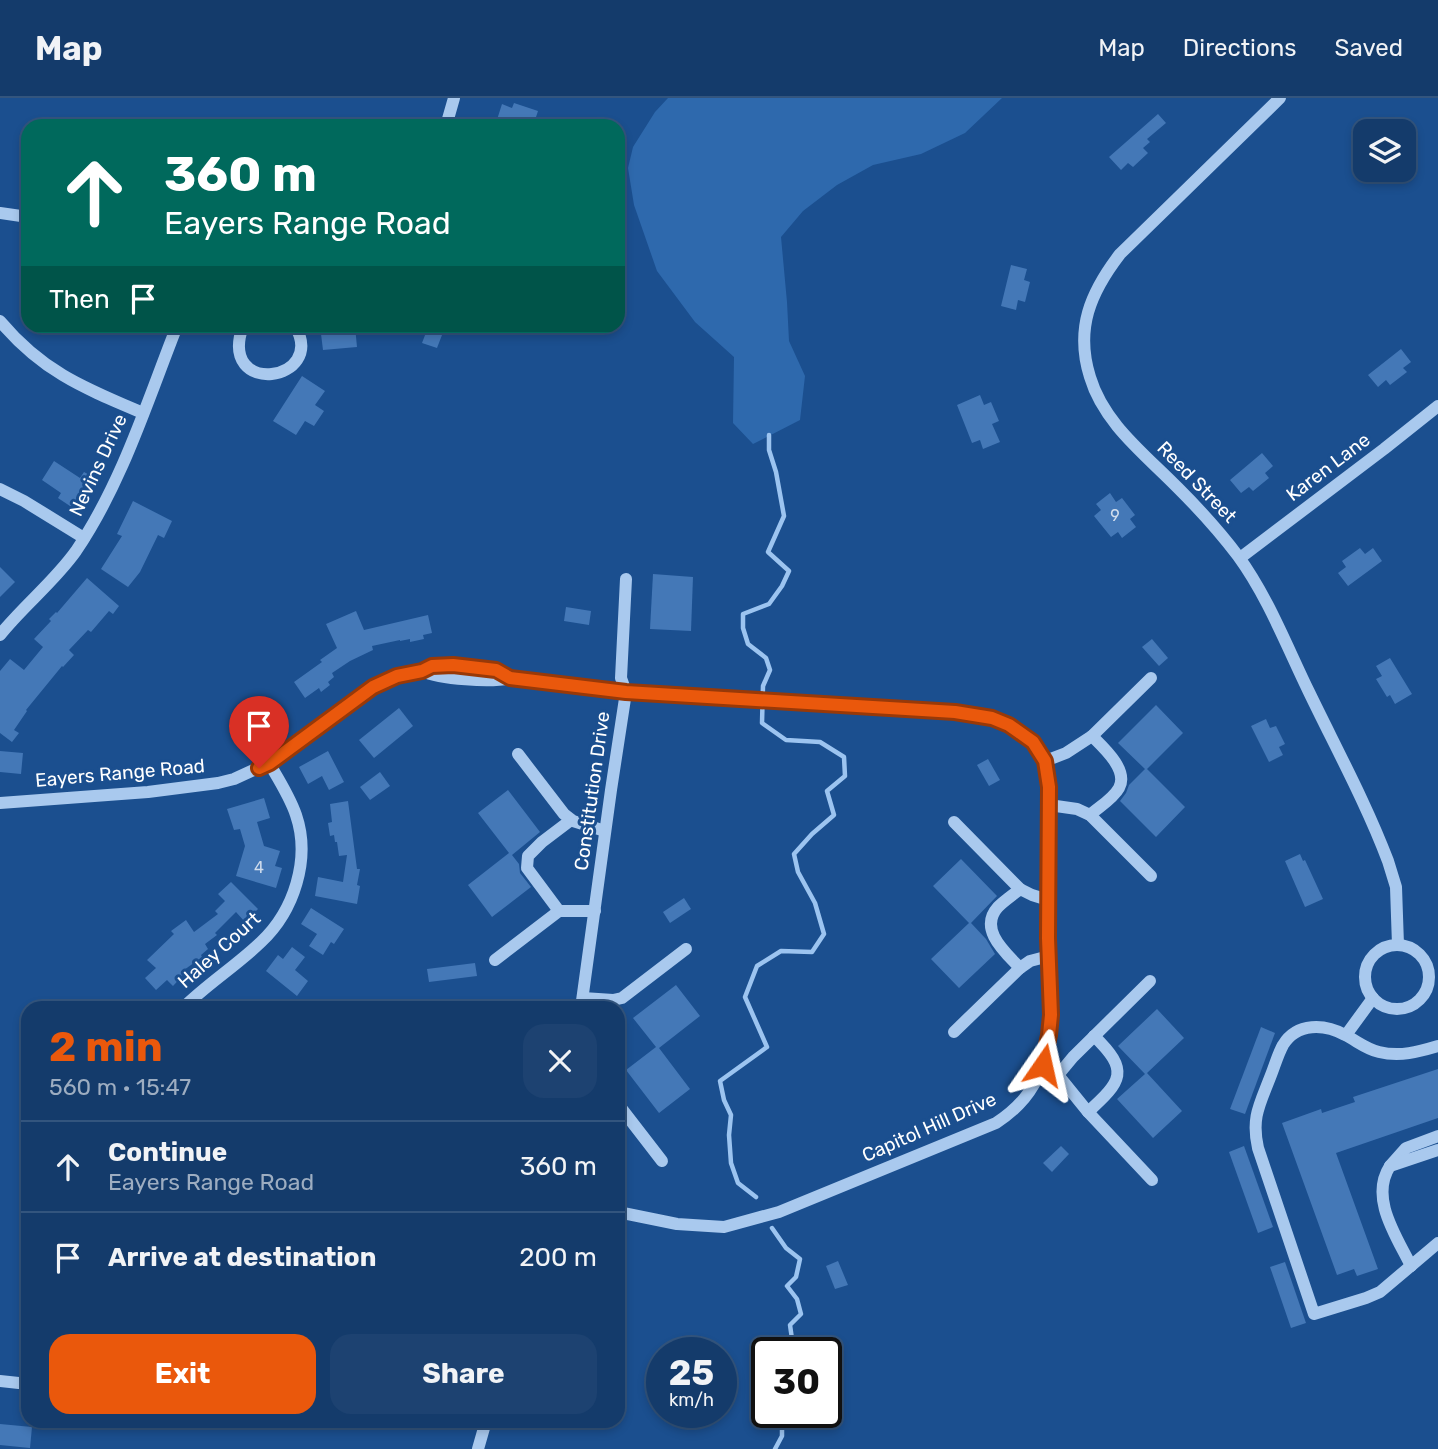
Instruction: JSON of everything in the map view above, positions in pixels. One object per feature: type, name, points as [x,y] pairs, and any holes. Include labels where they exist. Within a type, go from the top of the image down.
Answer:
[{"type":"street","points":[[448,119],[454,98]]},
{"type":"street","name":"Reed Street","points":[[1280,98],[1119,254],[1098,284],[1092,298],[1084,346],[1095,392],[1103,406],[1122,432],[1201,511],[1240,558],[1255,581],[1386,854],[1396,887],[1398,945]]},
{"type":"street","points":[[0,213],[21,215]]},
{"type":"street","points":[[0,321],[35,357],[56,372],[92,392],[143,413]]},
{"type":"street","name":"Nevins Drive","points":[[0,635],[59,572],[106,501],[174,333]]},
{"type":"street","points":[[241,333],[238,342],[240,355],[248,366],[266,375],[280,373],[296,361],[301,341],[298,333]]},
{"type":"street","name":"Karen Lane","points":[[1240,558],[1438,406]]},
{"type":"street","points":[[0,489],[84,538]]},
{"type":"street","name":"Constitution Drive","points":[[582,1001],[626,692],[621,678],[626,579]]},
{"type":"street","name":"Eayers Range Road","points":[[0,803],[148,792],[205,786],[233,779],[270,763],[373,687],[397,676],[432,666],[496,670],[510,678],[626,692]]},
{"type":"street","points":[[626,692],[955,712],[992,718],[1009,725],[1033,742],[1045,761],[1066,753],[1093,736],[1152,678]]},
{"type":"street","points":[[1090,815],[1121,786],[1121,776],[1116,763],[1093,736]]},
{"type":"street","points":[[518,754],[564,814],[571,820],[605,831]]},
{"type":"street","name":"Capitol Hill Drive","points":[[625,1213],[677,1224],[724,1227],[779,1212],[996,1123],[1023,1103],[1043,1065],[1051,1015],[1049,787],[1045,761]]},
{"type":"street","name":"Haley Court","points":[[190,1001],[272,931],[289,905],[295,890],[302,853],[301,835],[287,793],[270,763]]},
{"type":"street","points":[[1049,805],[1077,809],[1090,815],[1151,876]]},
{"type":"street","points":[[559,911],[527,868],[528,856],[571,820]]},
{"type":"street","points":[[954,822],[1020,889],[1048,900]]},
{"type":"street","points":[[1020,889],[998,907],[991,918],[994,938],[1020,968]]},
{"type":"street","points":[[495,960],[559,911],[594,911]]},
{"type":"street","points":[[1398,945],[1411,949],[1422,958],[1428,971],[1428,984],[1417,1002],[1397,1009],[1384,1006],[1373,998],[1365,978],[1368,963],[1377,952],[1398,945]]},
{"type":"street","points":[[618,1001],[686,949]]},
{"type":"street","points":[[954,1032],[1020,968],[1030,961],[1049,956]]},
{"type":"street","points":[[1058,1075],[1150,981]]},
{"type":"street","points":[[1346,1035],[1373,998]]},
{"type":"street","points":[[1438,1046],[1414,1053],[1389,1054],[1377,1052],[1327,1027],[1304,1028],[1285,1042],[1255,1124],[1258,1149],[1314,1314],[1374,1295],[1438,1243]]},
{"type":"street","points":[[1088,1112],[1104,1097],[1118,1075],[1114,1058],[1094,1036]]},
{"type":"street","points":[[1043,1065],[1058,1075],[1088,1112],[1152,1180]]},
{"type":"street","points":[[625,1113],[662,1161]]},
{"type":"street","points":[[1411,1266],[1386,1213],[1383,1180],[1406,1147],[1438,1136]]},
{"type":"street","points":[[1390,1167],[1438,1150]]},
{"type":"street","points":[[0,1381],[21,1383]]},
{"type":"street","points":[[478,1449],[484,1428]]},
{"type":"shaded area","points":[[668,98],[1002,98],[965,133],[921,154],[873,165],[837,185],[803,211],[781,237],[789,341],[805,376],[800,420],[753,444],[733,423],[734,357],[695,322],[657,271],[634,205],[628,168],[633,147],[655,112]]},
{"type":"building","points":[[514,103],[538,111],[535,119],[497,119],[502,104],[512,108]]},
{"type":"building","points":[[1158,114],[1166,123],[1147,139],[1150,142],[1143,148],[1148,153],[1133,167],[1128,163],[1121,170],[1109,157]]},
{"type":"building","points":[[1011,265],[1027,269],[1024,280],[1030,282],[1025,302],[1018,300],[1016,310],[1001,306]]},
{"type":"building","points":[[321,333],[356,333],[357,347],[323,350]]},
{"type":"building","points":[[426,333],[442,335],[437,348],[422,343]]},
{"type":"building","points":[[1401,349],[1411,362],[1403,368],[1407,372],[1390,385],[1386,380],[1378,387],[1368,375]]},
{"type":"building","points":[[302,376],[325,391],[315,405],[324,411],[314,426],[305,421],[296,435],[273,421]]},
{"type":"building","points":[[980,395],[984,405],[991,402],[999,421],[992,424],[1000,442],[983,449],[980,440],[972,443],[957,405]]},
{"type":"building","points":[[1262,453],[1273,466],[1265,473],[1269,478],[1253,491],[1249,487],[1241,493],[1230,480]]},
{"type":"building","points":[[54,461],[80,478],[84,472],[93,477],[73,508],[58,498],[61,493],[42,480]]},
{"type":"building","points":[[1110,493],[1116,502],[1122,498],[1135,515],[1130,519],[1136,527],[1122,538],[1118,532],[1111,537],[1094,516],[1101,510],[1096,504]]},
{"type":"building","points":[[133,501],[172,521],[164,538],[158,535],[140,572],[128,587],[101,569],[122,536],[117,534]]},
{"type":"building","points":[[1360,548],[1365,554],[1373,548],[1382,561],[1348,586],[1338,573],[1346,567],[1342,561]]},
{"type":"building","points":[[0,567],[15,582],[0,597]]},
{"type":"building","points":[[653,574],[693,577],[691,631],[650,629]]},
{"type":"building","points":[[87,578],[119,606],[113,614],[109,611],[91,632],[88,630],[69,650],[74,655],[26,710],[14,730],[19,733],[12,742],[0,733],[0,671],[10,659],[24,670],[43,647],[34,639]]},
{"type":"building","points":[[566,607],[591,611],[589,625],[564,621]]},
{"type":"building","points":[[356,611],[364,630],[428,615],[432,633],[423,635],[424,639],[410,642],[410,639],[400,640],[372,646],[373,650],[332,673],[334,677],[328,682],[330,685],[321,692],[319,688],[305,698],[294,682],[337,648],[326,624]]},
{"type":"building","points":[[1152,639],[1168,658],[1159,666],[1142,647]]},
{"type":"building","points":[[1390,658],[1412,694],[1395,704],[1390,695],[1387,697],[1376,679],[1382,676],[1376,666]]},
{"type":"building","points":[[1156,705],[1183,733],[1147,769],[1185,807],[1156,837],[1120,801],[1129,785],[1145,769],[1118,743]]},
{"type":"building","points":[[399,708],[413,726],[374,758],[359,740]]},
{"type":"building","points":[[1266,719],[1270,728],[1276,726],[1285,744],[1279,747],[1283,755],[1269,762],[1251,726]]},
{"type":"building","points":[[0,751],[23,753],[21,774],[0,772]]},
{"type":"building","points":[[328,751],[344,782],[329,790],[322,776],[308,784],[299,767]]},
{"type":"building","points":[[988,759],[1000,780],[989,786],[977,765]]},
{"type":"building","points":[[380,772],[390,786],[370,800],[360,787]]},
{"type":"building","points":[[508,790],[540,832],[512,855],[519,864],[520,873],[531,887],[492,917],[468,885],[509,853],[478,813]]},
{"type":"building","points":[[264,798],[270,818],[257,822],[264,846],[280,851],[275,866],[282,868],[276,888],[236,876],[245,846],[240,829],[234,830],[227,809]]},
{"type":"building","points":[[348,801],[357,869],[360,869],[357,904],[315,896],[318,877],[343,882],[347,855],[339,856],[337,842],[334,835],[330,836],[328,823],[332,822],[330,804]]},
{"type":"building","points":[[1300,854],[1323,899],[1305,907],[1285,861]]},
{"type":"building","points":[[961,859],[997,896],[971,923],[995,954],[959,988],[931,959],[969,923],[933,886]]},
{"type":"building","points":[[231,882],[258,909],[245,922],[236,912],[215,933],[217,935],[205,944],[208,949],[202,957],[184,970],[186,972],[173,986],[167,980],[156,990],[145,978],[156,968],[147,960],[174,934],[171,931],[186,920],[194,932],[218,914],[215,911],[225,901],[218,894]]},
{"type":"building","points":[[684,898],[691,909],[670,923],[663,912]]},
{"type":"building","points":[[311,908],[344,929],[323,955],[309,946],[317,934],[301,924]]},
{"type":"building","points":[[292,947],[305,957],[295,970],[308,981],[297,996],[266,971],[278,955],[283,959]]},
{"type":"building","points":[[475,963],[477,976],[429,982],[427,969]]},
{"type":"building","points":[[676,985],[700,1016],[659,1048],[690,1089],[659,1113],[626,1070],[656,1047],[633,1018]]},
{"type":"building","points":[[1157,1009],[1184,1038],[1147,1073],[1182,1111],[1153,1138],[1117,1099],[1145,1074],[1118,1046]]},
{"type":"building","points":[[1261,1027],[1275,1033],[1245,1114],[1230,1109]]},
{"type":"building","points":[[1438,1069],[1438,1118],[1336,1153],[1378,1269],[1357,1276],[1354,1269],[1337,1275],[1282,1123],[1321,1109],[1322,1113],[1355,1102],[1353,1097]]},
{"type":"building","points":[[1061,1146],[1069,1154],[1052,1172],[1043,1163]]},
{"type":"building","points":[[1244,1146],[1273,1227],[1258,1233],[1229,1152]]},
{"type":"building","points":[[838,1261],[848,1285],[835,1289],[826,1266]]},
{"type":"building","points":[[1285,1262],[1306,1323],[1291,1328],[1270,1267]]},
{"type":"building","points":[[0,1424],[32,1428],[30,1448],[0,1445]]},
{"type":"waterway","points":[[756,1197],[738,1183],[731,1163],[731,1115],[720,1081],[767,1047],[745,997],[757,966],[781,951],[812,952],[824,934],[815,903],[798,872],[794,854],[834,815],[827,791],[845,776],[844,757],[820,742],[786,740],[762,723],[763,686],[770,670],[766,658],[748,644],[743,628],[743,614],[769,604],[789,571],[768,552],[784,516],[769,450],[769,435]]},
{"type":"waterway","points":[[772,1228],[786,1248],[800,1259],[796,1277],[787,1286],[797,1299],[801,1314],[790,1325],[792,1337]]},
{"type":"waterway","points":[[775,1449],[782,1436],[782,1428]]},
{"type":"route","points":[[259,768],[270,763],[373,687],[408,672],[422,671],[432,666],[453,665],[496,670],[510,678],[626,692],[955,712],[992,718],[1022,733],[1040,750],[1045,761],[1049,787],[1048,938],[1051,1015],[1043,1065]]}]
